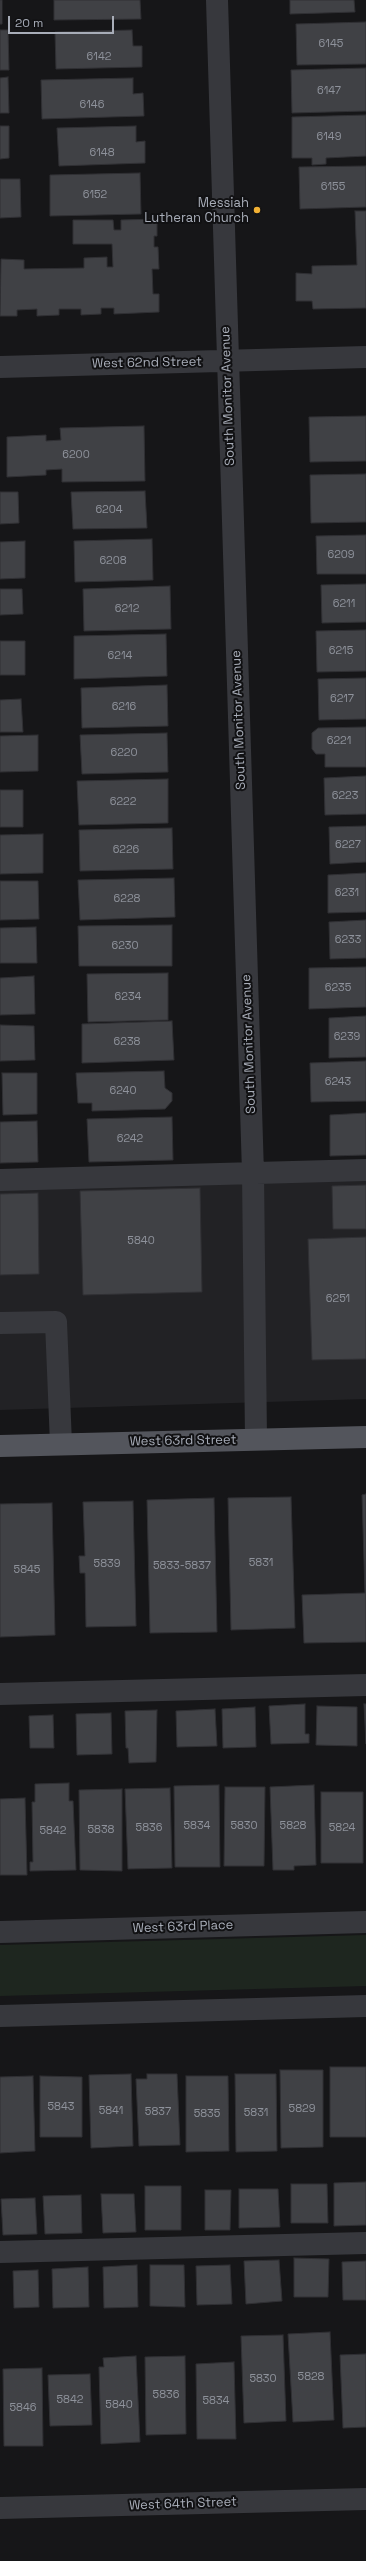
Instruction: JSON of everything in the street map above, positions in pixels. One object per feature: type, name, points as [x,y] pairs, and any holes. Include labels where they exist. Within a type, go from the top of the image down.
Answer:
[{"type":"main road","name":"West 63rd Street","points":[[0,1446],[366,1437]]},
{"type":"street","name":"South Monitor Avenue","points":[[217,0],[253,1173],[256,1439]]},
{"type":"street","name":"West 62nd Street","points":[[0,367],[366,357]]},
{"type":"street","points":[[0,1180],[366,1170]]},
{"type":"street","points":[[0,1323],[56,1322],[61,1444]]},
{"type":"street","points":[[0,1694],[366,1685]]},
{"type":"street","name":"West 63rd Place","points":[[0,1932],[366,1922]]},
{"type":"street","points":[[0,2016],[366,2006]]},
{"type":"street","points":[[0,2252],[366,2243]]},
{"type":"street","name":"West 64th Street","points":[[0,2508],[366,2499]]},
{"type":"shaded area","points":[[366,1176],[366,1399],[0,1410],[0,1187]]},
{"type":"shaded area","points":[[366,1935],[366,1986],[0,1996],[0,1945]]},
{"type":"building","points":[[0,0],[2,0],[2,24],[0,24]]},
{"type":"building","points":[[54,0],[140,0],[141,19],[54,20]]},
{"type":"building","points":[[290,0],[354,0],[355,12],[290,14]]},
{"type":"building","points":[[366,22],[366,64],[297,65],[296,24]]},
{"type":"building","points":[[0,30],[8,30],[9,70],[0,70]]},
{"type":"building","points":[[132,30],[133,46],[142,46],[142,67],[56,69],[55,32]]},
{"type":"building","points":[[366,68],[366,111],[292,113],[291,70]]},
{"type":"building","points":[[8,77],[9,113],[0,113],[0,78]]},
{"type":"building","points":[[133,78],[133,94],[143,93],[144,116],[42,119],[41,80]]},
{"type":"building","points":[[366,115],[366,156],[326,158],[326,164],[312,165],[312,158],[292,158],[292,117]]},
{"type":"building","points":[[0,126],[9,126],[9,158],[0,159]]},
{"type":"building","points":[[136,126],[136,142],[145,141],[145,163],[59,166],[57,128]]},
{"type":"building","points":[[366,166],[366,207],[300,209],[299,167]]},
{"type":"building","points":[[140,173],[141,214],[50,216],[50,175]]},
{"type":"building","points":[[0,179],[20,179],[21,217],[0,218]]},
{"type":"building","points":[[355,211],[366,211],[366,308],[313,309],[312,301],[296,301],[296,273],[312,274],[312,266],[357,265]]},
{"type":"building","points":[[157,219],[157,236],[154,236],[154,247],[158,247],[159,269],[152,269],[153,294],[159,294],[159,312],[114,314],[114,308],[101,308],[101,314],[81,315],[81,309],[59,309],[59,315],[37,316],[37,309],[17,310],[17,316],[0,316],[1,259],[24,260],[24,269],[84,268],[84,258],[107,257],[107,267],[113,267],[112,244],[73,244],[73,220],[113,220],[114,230],[121,230],[121,220]]},
{"type":"building","points":[[366,416],[366,461],[310,462],[309,417]]},
{"type":"building","points":[[144,426],[145,481],[62,482],[62,469],[46,470],[46,475],[7,477],[7,437],[46,435],[46,441],[61,440],[60,428]]},
{"type":"building","points":[[366,474],[366,522],[311,523],[310,475]]},
{"type":"building","points":[[145,491],[147,528],[73,529],[71,492]]},
{"type":"building","points":[[0,492],[18,492],[19,523],[0,524]]},
{"type":"building","points":[[366,535],[366,574],[317,574],[316,536]]},
{"type":"building","points":[[152,539],[153,580],[75,582],[74,541]]},
{"type":"building","points":[[25,541],[25,578],[0,579],[0,542]]},
{"type":"building","points":[[366,584],[366,622],[322,623],[321,585]]},
{"type":"building","points":[[170,586],[171,629],[84,631],[83,589]]},
{"type":"building","points":[[0,589],[22,589],[23,614],[0,615]]},
{"type":"building","points":[[366,630],[366,671],[317,672],[316,631]]},
{"type":"building","points":[[166,634],[167,676],[74,679],[74,636]]},
{"type":"building","points":[[0,641],[25,641],[25,675],[0,675]]},
{"type":"building","points":[[366,678],[366,719],[319,720],[318,679]]},
{"type":"building","points":[[167,685],[168,726],[82,728],[81,688]]},
{"type":"building","points":[[21,699],[23,732],[0,732],[0,700]]},
{"type":"building","points":[[366,727],[366,767],[325,767],[325,754],[316,754],[312,749],[312,733],[318,728]]},
{"type":"building","points":[[167,733],[168,772],[82,774],[80,735]]},
{"type":"building","points":[[38,735],[38,771],[0,772],[0,736]]},
{"type":"building","points":[[366,776],[366,814],[325,815],[324,778]]},
{"type":"building","points":[[168,779],[168,823],[79,825],[77,781]]},
{"type":"building","points":[[0,790],[23,790],[23,827],[0,827]]},
{"type":"building","points":[[366,826],[366,862],[330,864],[329,827]]},
{"type":"building","points":[[172,828],[173,869],[80,871],[79,830]]},
{"type":"building","points":[[43,834],[43,873],[0,874],[0,835]]},
{"type":"building","points":[[366,873],[366,912],[328,913],[328,875]]},
{"type":"building","points":[[174,878],[175,917],[80,920],[78,880]]},
{"type":"building","points":[[0,881],[38,881],[39,919],[0,920]]},
{"type":"building","points":[[366,920],[366,958],[330,959],[329,922]]},
{"type":"building","points":[[172,925],[172,966],[79,966],[78,926]]},
{"type":"building","points":[[36,927],[37,963],[0,963],[0,928]]},
{"type":"building","points":[[366,967],[366,1007],[309,1009],[309,968]]},
{"type":"building","points":[[168,973],[168,1020],[88,1022],[87,974]]},
{"type":"building","points":[[34,976],[35,1014],[0,1015],[0,978]]},
{"type":"building","points":[[366,1016],[366,1057],[329,1058],[329,1018]]},
{"type":"building","points":[[172,1021],[174,1060],[82,1063],[82,1024]]},
{"type":"building","points":[[0,1025],[34,1026],[35,1060],[0,1061]]},
{"type":"building","points":[[366,1061],[366,1101],[311,1102],[310,1063]]},
{"type":"building","points":[[164,1071],[165,1088],[172,1093],[172,1101],[165,1109],[92,1111],[92,1103],[78,1103],[76,1073]]},
{"type":"building","points":[[2,1073],[37,1073],[37,1114],[3,1115]]},
{"type":"building","points":[[366,1113],[366,1155],[330,1156],[330,1115]]},
{"type":"building","points":[[172,1117],[173,1160],[89,1162],[87,1119]]},
{"type":"building","points":[[37,1121],[38,1162],[0,1163],[0,1122]]},
{"type":"building","points":[[366,1185],[366,1229],[333,1229],[332,1186]]},
{"type":"building","points":[[200,1188],[202,1292],[83,1295],[80,1191]]},
{"type":"building","points":[[38,1193],[39,1274],[0,1275],[0,1194]]},
{"type":"building","points":[[366,1237],[366,1359],[312,1360],[308,1239]]},
{"type":"building","points":[[366,1494],[366,1642],[304,1643],[302,1595],[365,1593],[362,1495]]},
{"type":"building","points":[[291,1497],[295,1628],[231,1630],[228,1498]]},
{"type":"building","points":[[214,1498],[217,1632],[150,1633],[147,1500]]},
{"type":"building","points":[[133,1501],[136,1626],[86,1627],[85,1573],[80,1573],[79,1556],[85,1556],[83,1502]]},
{"type":"building","points":[[52,1503],[55,1635],[0,1637],[0,1504]]},
{"type":"building","points":[[305,1704],[305,1734],[309,1734],[309,1743],[271,1744],[269,1706]]},
{"type":"building","points":[[364,1704],[366,1704],[366,1744]]},
{"type":"building","points":[[317,1706],[357,1707],[357,1746],[316,1745]]},
{"type":"building","points":[[255,1707],[256,1747],[223,1748],[222,1709]]},
{"type":"building","points":[[215,1709],[217,1746],[177,1747],[176,1711]]},
{"type":"building","points":[[157,1710],[156,1762],[129,1763],[128,1748],[126,1748],[125,1711]]},
{"type":"building","points":[[111,1713],[112,1754],[77,1755],[76,1714]]},
{"type":"building","points":[[53,1715],[54,1748],[30,1748],[29,1716]]},
{"type":"building","points":[[69,1783],[69,1801],[73,1801],[76,1870],[30,1871],[30,1862],[33,1862],[32,1802],[35,1802],[35,1784]]},
{"type":"building","points":[[219,1785],[220,1867],[175,1867],[174,1786]]},
{"type":"building","points":[[314,1785],[316,1865],[294,1866],[294,1870],[273,1870],[270,1787]]},
{"type":"building","points":[[225,1787],[265,1787],[264,1866],[224,1866]]},
{"type":"building","points":[[170,1788],[172,1868],[128,1869],[125,1789]]},
{"type":"building","points":[[122,1789],[122,1871],[80,1870],[79,1790]]},
{"type":"building","points":[[321,1792],[363,1792],[363,1863],[321,1863]]},
{"type":"building","points":[[25,1798],[27,1875],[0,1875],[0,1799]]},
{"type":"building","points":[[330,2067],[366,2067],[366,2137],[330,2137]]},
{"type":"building","points":[[280,2070],[323,2070],[323,2147],[281,2148]]},
{"type":"building","points":[[131,2074],[133,2146],[91,2148],[89,2075]]},
{"type":"building","points":[[147,2074],[177,2074],[180,2145],[139,2146],[136,2079],[147,2079]]},
{"type":"building","points":[[235,2074],[276,2074],[277,2151],[236,2152]]},
{"type":"building","points":[[33,2076],[35,2151],[0,2153],[0,2077]]},
{"type":"building","points":[[40,2076],[82,2077],[82,2137],[40,2137]]},
{"type":"building","points":[[186,2076],[228,2076],[229,2151],[186,2152]]},
{"type":"building","points":[[366,2182],[366,2225],[334,2226],[334,2183]]},
{"type":"building","points":[[291,2184],[327,2184],[328,2223],[291,2223]]},
{"type":"building","points":[[145,2186],[181,2186],[181,2230],[145,2230]]},
{"type":"building","points":[[239,2189],[278,2189],[280,2227],[239,2228]]},
{"type":"building","points":[[205,2190],[231,2190],[230,2230],[205,2230]]},
{"type":"building","points":[[101,2194],[134,2194],[136,2232],[103,2233]]},
{"type":"building","points":[[81,2195],[82,2233],[45,2234],[43,2196]]},
{"type":"building","points":[[35,2198],[37,2234],[3,2235],[1,2199]]},
{"type":"building","points":[[294,2258],[329,2259],[328,2297],[294,2297]]},
{"type":"building","points":[[279,2260],[282,2301],[246,2304],[244,2261]]},
{"type":"building","points":[[366,2261],[366,2300],[343,2300],[342,2262]]},
{"type":"building","points":[[137,2265],[138,2307],[104,2308],[103,2267]]},
{"type":"building","points":[[150,2265],[184,2265],[185,2307],[150,2306]]},
{"type":"building","points":[[230,2265],[232,2304],[197,2305],[196,2266]]},
{"type":"building","points":[[88,2267],[89,2307],[53,2308],[52,2269]]},
{"type":"building","points":[[38,2270],[39,2307],[14,2308],[13,2271]]},
{"type":"building","points":[[330,2332],[334,2420],[293,2422],[288,2334]]},
{"type":"building","points":[[283,2335],[286,2421],[244,2423],[241,2336]]},
{"type":"building","points":[[366,2354],[366,2427],[343,2428],[340,2355]]},
{"type":"building","points":[[136,2356],[140,2442],[101,2444],[99,2367],[104,2367],[103,2358]]},
{"type":"building","points":[[185,2356],[186,2434],[146,2435],[145,2357]]},
{"type":"building","points":[[234,2362],[236,2439],[197,2439],[196,2364]]},
{"type":"building","points":[[42,2368],[43,2446],[4,2446],[3,2369]]},
{"type":"building","points":[[90,2374],[92,2425],[50,2426],[48,2375]]},
{"type":"place","name":"Messiah Lutheran Church","points":[[257,210]]}]
